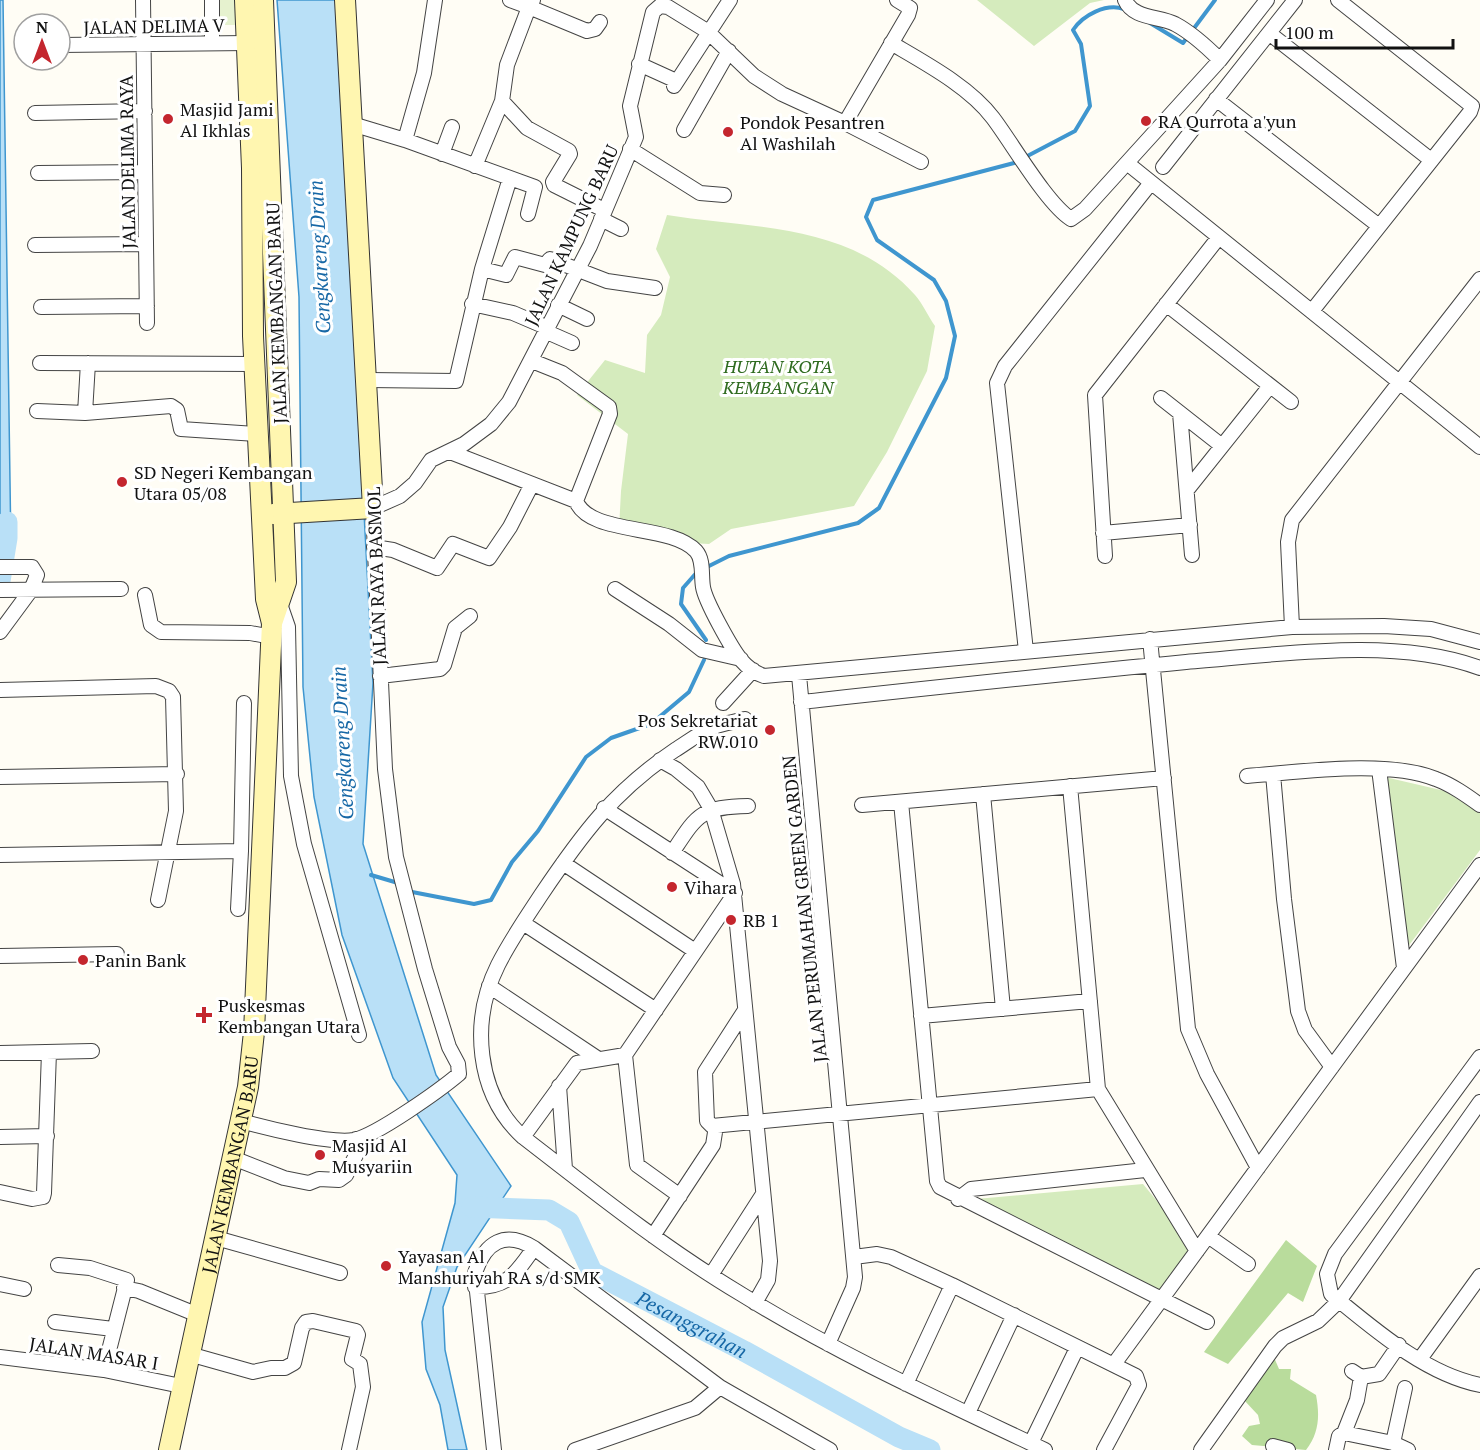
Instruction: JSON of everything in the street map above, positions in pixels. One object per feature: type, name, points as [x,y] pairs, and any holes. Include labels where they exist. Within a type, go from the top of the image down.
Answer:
[{"type":"main road","name":"JALAN KEMBANGAN BARU","points":[[169,1450],[181,1386],[241,1121],[254,1032],[272,630],[266,600],[254,364],[248,43],[245,0]]},
{"type":"main road","name":"JALAN KEMBANGAN BARU","points":[[263,0],[291,513],[287,570],[272,630]]},
{"type":"main road","name":"JALAN RAYA BASMOL","points":[[345,0],[368,380],[371,508]]},
{"type":"main road","points":[[263,514],[371,508]]},
{"type":"street","name":"JALAN DELIMA RAYA","points":[[143,0],[147,323]]},
{"type":"street","points":[[212,0],[212,43]]},
{"type":"street","points":[[405,140],[424,73],[435,0]]},
{"type":"street","points":[[510,0],[531,3],[587,31],[595,29],[600,22]]},
{"type":"street","points":[[639,64],[673,82],[710,35],[730,0]]},
{"type":"street","points":[[845,123],[910,9],[897,0]]},
{"type":"street","points":[[1125,0],[1128,6],[1138,14],[1166,20],[1184,30],[1220,60]]},
{"type":"street","points":[[891,43],[964,89],[992,117],[1015,152],[1025,162],[1062,213],[1071,219],[1085,209],[1220,60],[1267,0]]},
{"type":"street","points":[[1163,167],[1294,0]]},
{"type":"street","points":[[1312,311],[1470,112],[1469,102],[1338,0]]},
{"type":"street","points":[[476,166],[502,101],[507,65],[531,3]]},
{"type":"street","name":"JALAN KAMPUNG BARU","points":[[371,508],[400,496],[415,483],[432,460],[464,444],[491,424],[509,402],[578,269],[636,137],[630,106],[653,12],[660,6],[668,7],[710,35],[754,76],[782,94],[921,162]]},
{"type":"street","points":[[1269,33],[1431,160]]},
{"type":"street","name":"JALAN DELIMA V","points":[[72,45],[248,43]]},
{"type":"street","points":[[684,130],[729,51]]},
{"type":"street","points":[[1216,99],[1379,226]]},
{"type":"street","points":[[352,124],[405,140],[548,191],[554,185],[570,154],[569,151],[527,128],[502,101]]},
{"type":"street","points":[[35,112],[145,111]]},
{"type":"street","points":[[442,154],[452,127]]},
{"type":"street","points":[[630,149],[700,193],[724,195]]},
{"type":"street","points":[[1127,163],[1150,184],[1480,447]]},
{"type":"street","points":[[38,173],[146,172]]},
{"type":"street","points":[[368,380],[456,381],[472,304],[510,178]]},
{"type":"street","points":[[1026,651],[997,383],[1017,350],[1150,184]]},
{"type":"street","points":[[554,185],[602,214],[621,229]]},
{"type":"street","points":[[528,214],[535,187]]},
{"type":"street","points":[[1104,556],[1093,400],[1097,389],[1219,237]]},
{"type":"street","points":[[35,245],[146,244]]},
{"type":"street","points":[[482,269],[506,275],[516,257],[545,265],[550,259],[607,281],[655,288]]},
{"type":"street","points":[[1292,627],[1288,542],[1292,520],[1480,279]]},
{"type":"street","points":[[472,304],[513,313],[572,343]]},
{"type":"street","points":[[1166,304],[1291,402]]},
{"type":"street","points":[[558,305],[587,319]]},
{"type":"street","points":[[41,307],[147,306]]},
{"type":"street","points":[[532,361],[562,373],[609,407],[610,414],[576,501]]},
{"type":"street","points":[[40,363],[254,364]]},
{"type":"street","points":[[85,413],[88,363]]},
{"type":"street","points":[[1187,490],[1270,386]]},
{"type":"street","points":[[1161,398],[1222,446]]},
{"type":"street","points":[[37,411],[85,413],[171,406],[177,410],[181,429],[257,434]]},
{"type":"street","points":[[1180,413],[1192,555]]},
{"type":"street","points":[[450,452],[576,501],[585,514],[683,543],[695,551],[701,559],[706,599],[741,659],[764,676],[799,675],[1026,651],[1292,627],[1339,625],[1419,628],[1480,642]]},
{"type":"street","points":[[374,547],[393,550],[437,568],[453,544],[489,558],[510,527],[532,484]]},
{"type":"street","name":"JALAN RAYA BASMOL","points":[[356,1139],[403,1113],[459,1074],[458,1064],[449,1047],[402,886],[387,795],[371,508]]},
{"type":"street","points":[[1102,533],[1190,525]]},
{"type":"street","points":[[0,567],[32,567],[37,575],[25,590],[0,632]]},
{"type":"street","points":[[0,590],[121,589]]},
{"type":"street","points":[[615,589],[669,624],[702,650],[741,659]]},
{"type":"street","points":[[146,595],[151,625],[161,632],[250,633],[272,630]]},
{"type":"street","points":[[280,604],[288,627],[289,743],[295,799],[304,844],[359,1035]]},
{"type":"street","points":[[380,676],[440,669],[444,665],[455,628],[470,616]]},
{"type":"street","points":[[1150,639],[1188,1029],[1207,1074],[1258,1168]]},
{"type":"street","points":[[801,702],[1152,665],[1293,653],[1403,651],[1437,656],[1480,668]]},
{"type":"street","points":[[723,703],[753,670]]},
{"type":"street","name":"JALAN PERUMAHAN GREEN GARDEN","points":[[799,675],[854,1257],[853,1288],[828,1344]]},
{"type":"street","points":[[0,690],[163,687],[173,698],[177,774],[176,811],[158,900]]},
{"type":"street","points":[[238,909],[244,703]]},
{"type":"street","points":[[745,719],[714,727],[660,760],[604,808],[562,863],[524,922],[489,986],[482,1026],[483,1067],[495,1101],[505,1117],[523,1137],[653,1236],[755,1303],[906,1384],[1045,1450]]},
{"type":"street","points":[[660,760],[688,777],[698,787],[711,809],[735,893],[770,1271],[755,1303]]},
{"type":"street","points":[[1379,769],[1404,968]]},
{"type":"street","points":[[1246,776],[1379,769],[1414,772],[1450,785],[1480,805]]},
{"type":"street","points":[[0,777],[177,774]]},
{"type":"street","points":[[1273,774],[1284,899],[1298,1011],[1305,1030],[1332,1067]]},
{"type":"street","points":[[862,805],[1164,778]]},
{"type":"street","points":[[1070,786],[1098,1089],[1145,1170],[1197,1251]]},
{"type":"street","points":[[983,794],[1003,1009]]},
{"type":"street","points":[[901,802],[937,1181],[940,1187],[1207,1322]]},
{"type":"street","points":[[672,853],[691,825],[711,809],[748,806]]},
{"type":"street","points":[[604,808],[735,893]]},
{"type":"street","points":[[0,855],[241,851]]},
{"type":"street","points":[[562,863],[695,951]]},
{"type":"street","points":[[1114,1364],[1480,865]]},
{"type":"street","points":[[680,1196],[637,1165],[625,1055],[735,893]]},
{"type":"street","points":[[524,922],[656,1010]]},
{"type":"street","points":[[0,956],[117,954]]},
{"type":"street","points":[[489,986],[597,1058]]},
{"type":"street","points":[[921,1016],[1090,1001]]},
{"type":"street","points":[[745,1010],[705,1072],[707,1121],[712,1126],[1098,1089]]},
{"type":"street","points":[[0,1053],[92,1051]]},
{"type":"street","points":[[0,1192],[32,1198],[43,1197],[45,1193],[49,1052]]},
{"type":"street","points":[[523,1137],[577,1062],[625,1055]]},
{"type":"street","points":[[1480,1057],[1335,1254],[1329,1264],[1328,1285],[1331,1294],[1339,1301],[1420,1359],[1454,1378],[1480,1385]]},
{"type":"street","points":[[559,1086],[565,1169]]},
{"type":"street","points":[[1201,1450],[1275,1346],[1289,1335],[1318,1321],[1339,1301],[1480,1102]]},
{"type":"street","points":[[233,1158],[309,1183],[314,1179],[339,1180],[346,1175],[357,1153],[356,1139],[334,1140],[241,1121]]},
{"type":"street","points":[[653,1236],[713,1145],[716,1126]]},
{"type":"street","points":[[0,1137],[47,1136]]},
{"type":"street","points":[[958,1198],[971,1189],[1145,1170]]},
{"type":"street","points":[[711,1275],[763,1194]]},
{"type":"street","points":[[1208,1236],[1248,1264]]},
{"type":"street","points":[[216,1238],[340,1273]]},
{"type":"street","points":[[494,1450],[475,1287],[478,1266],[489,1249],[500,1240],[516,1238],[534,1248],[720,1387],[830,1450]]},
{"type":"street","points":[[475,1287],[492,1287],[506,1281],[534,1248]]},
{"type":"street","points":[[854,1257],[877,1254],[891,1257],[1136,1376],[1139,1382],[1104,1450]]},
{"type":"street","points":[[58,1266],[90,1268],[127,1280],[104,1371]]},
{"type":"street","points":[[1420,1359],[1480,1276]]},
{"type":"street","points":[[0,1284],[24,1289]]},
{"type":"street","points":[[906,1384],[952,1285]]},
{"type":"street","points":[[124,1288],[139,1291],[198,1315]]},
{"type":"street","points":[[968,1413],[1014,1315]]},
{"type":"street","points":[[189,1354],[258,1372],[271,1368],[285,1368],[294,1363],[302,1328],[306,1322],[313,1321],[356,1331],[358,1335],[352,1359],[360,1364],[363,1387],[349,1450]]},
{"type":"street","points":[[56,1322],[113,1329]]},
{"type":"street","points":[[1336,1450],[1339,1436],[1344,1433],[1357,1400],[1356,1374],[1379,1374],[1399,1345]]},
{"type":"street","points":[[1031,1443],[1077,1348]]},
{"type":"street","name":"JALAN MASAR I","points":[[0,1358],[104,1371],[181,1386]]},
{"type":"street","points":[[575,1450],[695,1408],[720,1387]]},
{"type":"street","points":[[1394,1443],[1405,1388]]},
{"type":"street","points":[[1344,1433],[1394,1443],[1408,1450]]},
{"type":"street","points":[[1273,1446],[1288,1450]]},
{"type":"green space","points":[[219,0],[241,0],[241,25],[219,25]]},
{"type":"green space","points":[[977,0],[1104,0],[1090,3],[1034,46]]},
{"type":"green space","name":"HUTAN KOTA KEMBANGAN","points":[[667,215],[767,227],[831,242],[861,254],[890,271],[921,302],[935,326],[927,371],[887,452],[854,506],[731,529],[709,544],[653,541],[619,529],[628,434],[577,395],[605,360],[645,373],[647,335],[661,315],[670,277],[656,249]]},
{"type":"green space","points":[[1385,777],[1445,791],[1480,813],[1480,850],[1404,952]]},
{"type":"green space","points":[[1143,1184],[1194,1246],[1163,1292],[965,1200]]},
{"type":"green space","points":[[1286,1240],[1317,1266],[1303,1302],[1288,1293],[1228,1364],[1204,1352]]},
{"type":"green space","points":[[1273,1355],[1279,1369],[1291,1369],[1290,1379],[1316,1395],[1317,1424],[1314,1437],[1306,1450],[1252,1445],[1242,1436],[1249,1426],[1260,1424],[1258,1415],[1243,1399]]},
{"type":"water","points":[[0,0],[3,0],[11,550],[0,551]]},
{"type":"water","name":"Cengkareng Drain","points":[[277,0],[337,0],[373,683],[363,844],[436,1075],[511,1186],[457,1267],[443,1307],[445,1350],[467,1450],[448,1450],[440,1405],[426,1369],[422,1322],[455,1203],[457,1175],[393,1078],[342,935],[314,797],[303,687],[299,297]]},
{"type":"waterway","points":[[1150,23],[1183,43],[1215,0]]},
{"type":"waterway","points":[[705,568],[729,556],[858,523],[879,508],[946,378],[955,336],[946,301],[934,280],[877,240],[866,217],[873,200],[1014,163],[1075,131],[1090,106],[1081,44],[1073,30],[1089,15],[1103,9],[1124,9]]},
{"type":"waterway","points":[[0,581],[7,538],[7,522]]},
{"type":"waterway","points":[[698,571],[683,588],[681,604],[706,640]]},
{"type":"waterway","points":[[407,891],[474,904],[491,900],[512,862],[538,831],[586,757],[611,738],[651,724],[689,692],[704,660]]},
{"type":"waterway","points":[[371,875],[398,883]]},
{"type":"waterway","name":"Pesanggrahan","points":[[472,1207],[549,1210],[569,1222],[592,1272],[744,1351],[899,1437],[930,1450]]},
{"type":"place","name":"Masjid Jami Al Ikhlas","points":[[168,119]]},
{"type":"place","name":"RA Qurrota a'yun","points":[[1146,121]]},
{"type":"place","name":"Pondok Pesantren Al Washilah","points":[[728,132]]},
{"type":"place","name":"SD Negeri Kembangan Utara 05/08","points":[[122,482]]},
{"type":"place","name":"Pos Sekretariat RW.010","points":[[770,730]]},
{"type":"place","name":"Vihara","points":[[672,887]]},
{"type":"place","name":"RB 1","points":[[731,920]]},
{"type":"place","name":"Panin Bank","points":[[83,960]]},
{"type":"place","name":"Puskesmas Kembangan Utara","points":[[204,1015]]},
{"type":"place","name":"Masjid Al Musyariin","points":[[320,1155]]},
{"type":"place","name":"Yayasan Al Manshuriyah RA s/d SMK","points":[[386,1266]]}]
